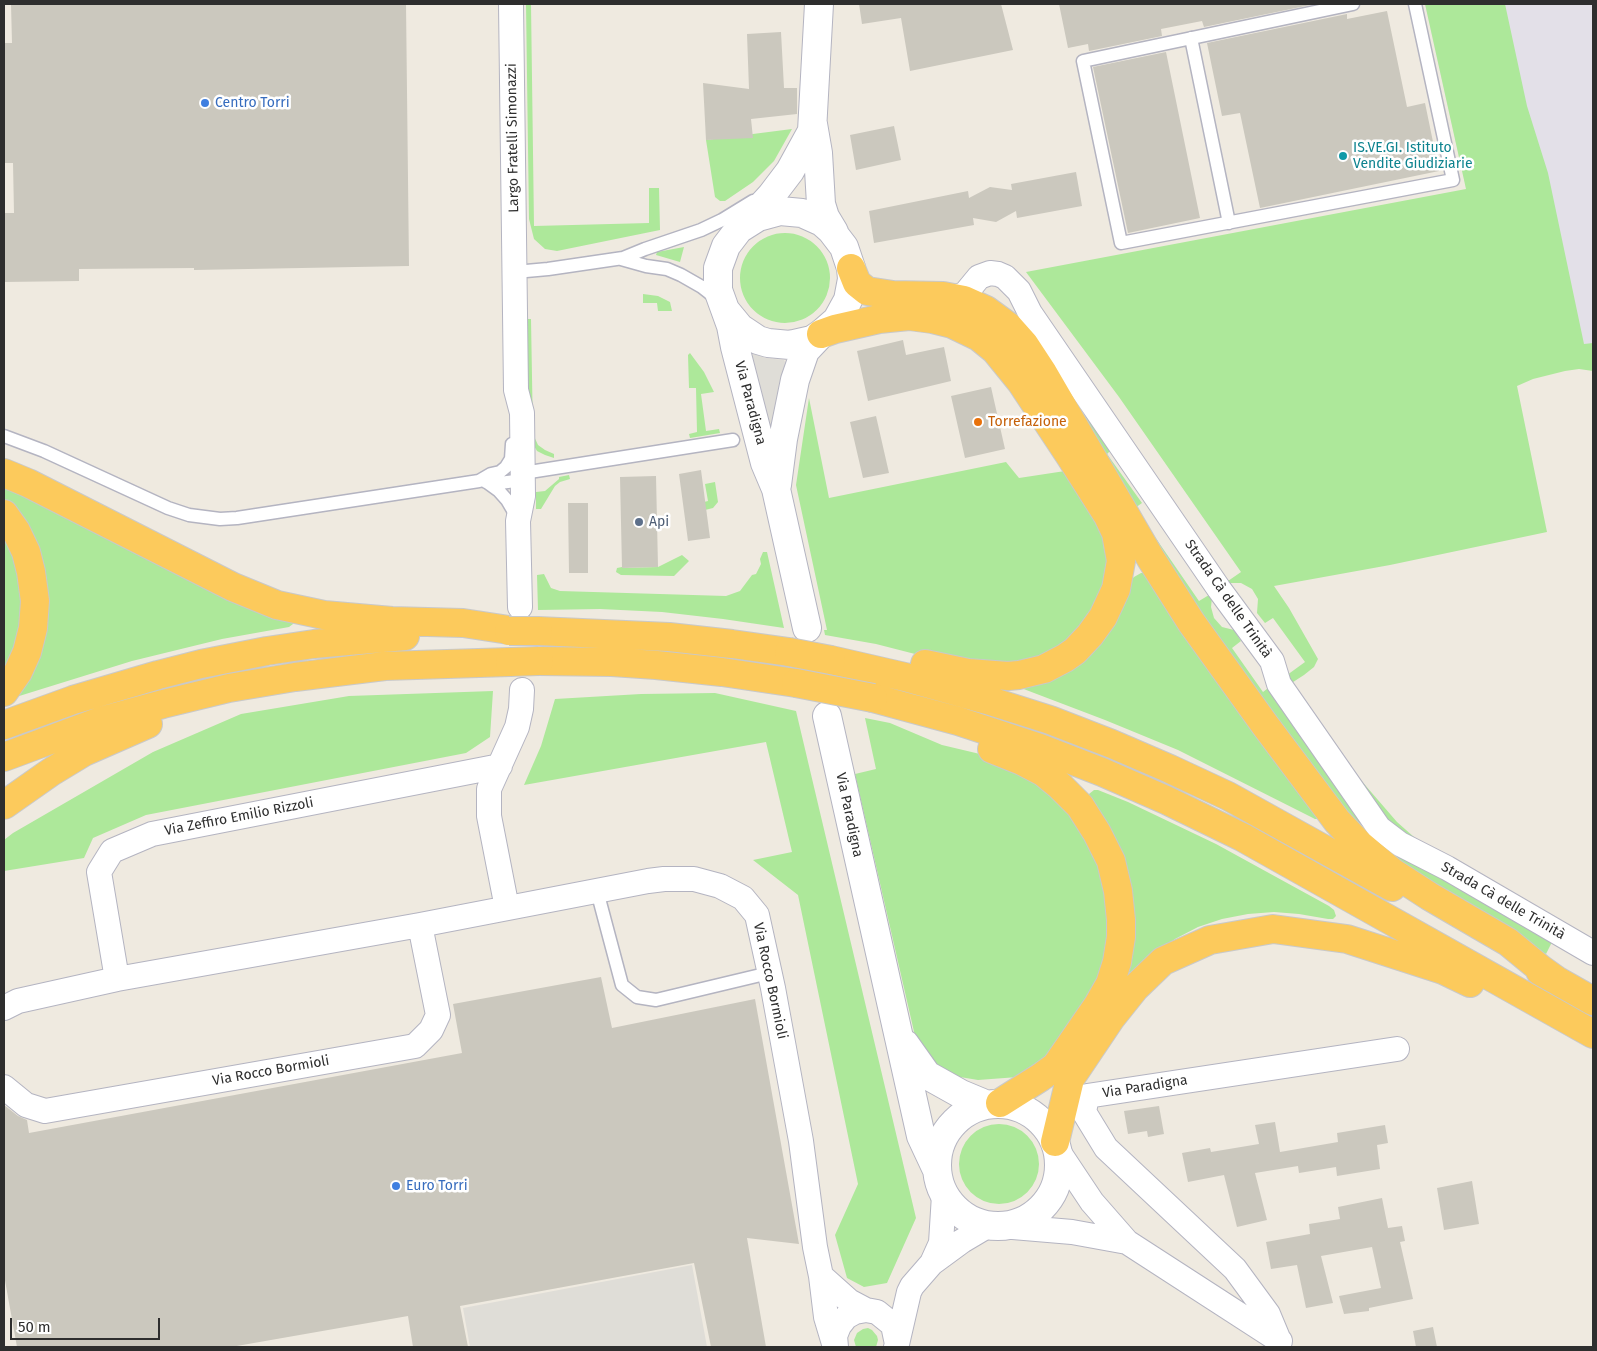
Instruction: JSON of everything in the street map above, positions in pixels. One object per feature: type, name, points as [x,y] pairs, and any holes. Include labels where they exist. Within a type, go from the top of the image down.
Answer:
[{"type":"highway","points":[[4,473],[233,587],[277,606],[324,615],[392,621],[520,626],[646,635],[732,644],[808,645],[968,673],[996,676],[1019,675],[1044,669],[1075,651],[1090,635],[1100,621],[1116,589],[1121,562],[1116,533],[1108,516],[1021,382],[994,350],[931,295],[892,295],[867,291],[857,283],[851,268]]},
{"type":"highway","points":[[821,334],[898,317],[920,317],[974,304],[999,319],[1020,340],[1043,372],[1138,537],[1191,622],[1337,821],[1360,845],[1392,872],[1508,942],[1556,980]]},
{"type":"highway","points":[[4,514],[16,531],[26,552],[35,601],[33,628],[27,652],[18,672],[4,692]]},
{"type":"highway","points":[[4,725],[66,702],[117,686],[243,655],[354,640],[520,626]]},
{"type":"highway","points":[[808,645],[906,677],[987,700],[1084,734],[1170,769],[1249,808],[1593,1001]]},
{"type":"highway","points":[[4,756],[101,721],[229,688],[274,680],[385,666],[539,661],[588,662],[656,665],[796,683],[873,698],[958,721],[1026,743],[1095,769],[1166,800],[1242,837],[1593,1034]]},
{"type":"highway","points":[[4,805],[60,766],[103,743],[245,688],[274,680]]},
{"type":"highway","points":[[873,698],[933,725],[1022,761],[1052,779],[1068,793],[1085,813],[1105,847],[1113,868],[1119,898],[1121,937],[1117,962],[1107,991],[1056,1066],[1041,1077],[993,1104]]},
{"type":"highway","points":[[1056,1147],[1070,1079],[1111,1018],[1135,988],[1163,961],[1210,940],[1273,929],[1347,939],[1443,970],[1593,1040]]},
{"type":"street","name":"Largo Fratelli Simonazzi","points":[[511,4],[516,390],[522,413],[523,476],[523,499],[518,521],[520,626]]},
{"type":"street","name":"Via Paradigna","points":[[808,645],[777,494],[765,463],[726,311],[718,290],[718,268],[726,246],[787,176],[810,135],[813,122],[818,4]]},
{"type":"street","name":"Via Paradigna","points":[[777,494],[783,439],[795,380],[805,351],[837,320],[848,300],[851,284],[851,268],[844,247],[825,217],[821,204],[818,153],[813,122]]},
{"type":"street","name":"Via Paradigna","points":[[739,229],[748,222],[769,213],[791,212],[812,217],[822,222],[838,238]]},
{"type":"street","name":"Strada Cà delle Trinità","points":[[948,310],[979,277],[990,273],[998,274],[1008,279],[1019,290],[1032,316],[1219,588],[1272,661],[1279,684],[1379,828],[1400,844],[1447,868],[1593,953]]},
{"type":"street","points":[[999,319],[1019,310],[1028,312],[1032,316]]},
{"type":"street","name":"Via Paradigna","points":[[726,311],[740,328],[758,340],[768,343],[790,345],[801,343],[821,334]]},
{"type":"street","points":[[507,908],[489,816],[490,789],[517,727],[521,709],[522,690]]},
{"type":"street","name":"Via Paradigna","points":[[827,716],[921,1136],[936,1168],[944,1195],[956,1210],[971,1220],[995,1226],[1072,1232],[1127,1242]]},
{"type":"street","name":"Via Zeffiro Emilio Rizzoli","points":[[117,979],[99,872],[112,850],[152,834],[500,766]]},
{"type":"street","name":"Via Rocco Bormioli","points":[[4,1008],[18,1001],[117,979],[664,879],[694,879],[720,886],[743,898],[756,915],[801,1141],[826,1317],[836,1347]]},
{"type":"street","name":"Via Rocco Bormioli","points":[[4,1087],[26,1105],[45,1111],[415,1046],[431,1030],[438,1015],[420,925]]},
{"type":"street","name":"Via Paradigna","points":[[897,1032],[927,1075],[961,1094],[993,1104],[1023,1108],[1043,1122],[1056,1147],[1092,1202],[1127,1242],[1282,1343]]},
{"type":"street","name":"Via Paradigna","points":[[1282,1343],[1268,1314],[1235,1269],[1106,1148],[1084,1112],[1087,1096],[1397,1049]]},
{"type":"street","name":"Via Paradigna","points":[[936,1168],[939,1146],[949,1127],[965,1113],[993,1104]]},
{"type":"street","points":[[932,1263],[962,1241],[995,1226],[1022,1221],[1040,1210],[1053,1192],[1059,1172],[1056,1147]]},
{"type":"street","points":[[836,1347],[837,1331],[846,1317],[855,1312],[872,1311],[909,1292],[932,1263],[941,1243],[944,1195]]},
{"type":"street","points":[[821,1276],[849,1300],[872,1311],[893,1325],[897,1346]]},
{"type":"street","points":[[897,1346],[909,1292]]},
{"type":"lane","points":[[1353,4],[1083,60],[1121,243],[1452,180],[1415,4]]},
{"type":"lane","points":[[1191,38],[1229,222]]},
{"type":"lane","points":[[515,272],[618,259],[689,235],[717,223],[753,202],[787,176]]},
{"type":"lane","points":[[618,259],[667,269],[680,274],[712,294],[726,311]]},
{"type":"lane","points":[[483,482],[503,470],[511,458],[512,414],[516,390]]},
{"type":"lane","points":[[4,436],[44,451],[168,508],[189,515],[210,518],[237,518],[483,482],[733,440]]},
{"type":"lane","points":[[483,482],[499,491],[507,500],[518,521]]},
{"type":"lane","points":[[598,891],[622,985],[637,997],[656,1000],[769,973]]},
{"type":"shaded area","points":[[1425,4],[1593,4],[1593,357],[1508,375]]},
{"type":"shaded area","points":[[746,351],[765,358],[784,360],[785,362],[772,440]]},
{"type":"shaded area","points":[[692,1265],[707,1347],[470,1347],[463,1308]]},
{"type":"green space","points":[[526,4],[531,4],[534,226],[649,223],[649,188],[659,188],[660,230],[557,251],[545,249],[534,239],[529,219]]},
{"type":"green space","points":[[1425,4],[1505,4],[1527,106],[1548,173],[1584,344],[1593,343],[1593,371],[1579,369],[1565,371],[1533,379],[1517,386],[1547,532],[1390,565],[1274,586],[1318,659],[1314,667],[1290,684],[1359,778],[1397,822],[1423,845],[1404,843],[1283,678],[1305,662],[1273,618],[1265,623],[1257,613],[1258,599],[1252,589],[1241,583],[1229,583],[1228,581],[1241,572],[1119,397],[1026,272],[1466,189]]},
{"type":"green space","points":[[792,129],[774,161],[753,182],[725,201],[720,201],[715,197],[706,140]]},
{"type":"green space","points":[[785,233],[802,236],[817,246],[827,261],[830,278],[827,295],[817,310],[802,320],[785,323],[768,320],[753,310],[743,295],[740,278],[743,261],[753,246],[768,236]]},
{"type":"green space","points":[[684,247],[680,262],[656,255],[657,252]]},
{"type":"green space","points":[[643,294],[658,296],[670,302],[672,311],[658,311],[657,303],[643,303]]},
{"type":"green space","points":[[526,319],[531,319],[533,434],[538,445],[554,454],[554,458],[537,451],[528,435]]},
{"type":"green space","points":[[690,353],[704,372],[714,392],[701,394],[706,431],[719,429],[720,433],[690,438],[689,434],[697,432],[696,388],[689,388],[688,355]]},
{"type":"green space","points":[[809,398],[829,498],[1006,462],[1019,478],[1065,471],[1099,515],[1113,570],[1082,633],[1036,663],[954,664],[876,644],[825,635],[824,630],[827,630],[796,485]]},
{"type":"green space","points":[[1086,412],[1112,449],[1107,454],[1142,503],[1135,508],[1199,601],[1209,595],[1212,598],[1211,607],[1214,618],[1222,627],[1234,630],[1241,641],[1232,648],[1263,692],[1272,685],[1356,806],[1555,936],[1546,954],[1458,903],[1366,838],[1211,638],[1079,416]]},
{"type":"green space","points":[[569,475],[570,479],[560,482],[555,486],[541,509],[536,509],[536,492],[545,491],[559,477]]},
{"type":"green space","points":[[4,482],[293,621],[293,624],[289,627],[222,639],[132,661],[16,697],[37,653],[4,502]]},
{"type":"green space","points":[[715,482],[718,502],[713,508],[705,510],[704,502],[708,501],[705,484]]},
{"type":"green space","points":[[4,534],[16,560],[22,601],[17,643],[4,673]]},
{"type":"green space","points":[[763,552],[767,552],[784,628],[662,612],[600,609],[538,610],[537,575],[544,574],[551,588],[560,591],[726,596],[740,591],[752,575],[756,574],[761,564],[760,559]]},
{"type":"green space","points":[[682,555],[689,561],[674,576],[621,575],[616,572],[617,568],[622,567],[658,567]]},
{"type":"green space","points":[[1145,573],[1319,819],[1315,819],[1178,750],[1021,688],[1134,577]]},
{"type":"green space","points":[[493,691],[490,737],[466,753],[146,815],[93,838],[84,858],[4,871],[4,840],[13,833],[153,752],[241,714],[349,696]]},
{"type":"green space","points":[[715,693],[796,711],[916,1218],[887,1283],[864,1287],[847,1278],[835,1235],[858,1184],[798,895],[753,860],[792,852],[766,742],[524,785],[541,746],[555,699],[641,694]]},
{"type":"green space","points":[[865,718],[890,723],[942,745],[980,754],[1026,774],[1071,811],[1108,882],[1108,963],[1057,1048],[1018,1077],[978,1080],[951,1074],[935,1065],[915,1036],[855,774],[876,769]]},
{"type":"green space","points":[[1094,790],[1128,802],[1216,844],[1329,906],[1334,910],[1336,916],[1333,919],[1328,919],[1274,912],[1222,919],[1198,927],[1175,939],[1131,973],[1128,972],[1088,798],[1089,794]]},
{"type":"green space","points":[[999,1124],[1014,1127],[1027,1136],[1036,1149],[1039,1164],[1036,1179],[1027,1192],[1014,1201],[999,1204],[984,1201],[971,1192],[962,1179],[959,1164],[962,1149],[971,1136],[984,1127]]},
{"type":"green space","points":[[868,1328],[877,1336],[876,1347],[856,1347],[854,1340],[857,1333]]},
{"type":"building","name":"Centro Torri","points":[[11,4],[406,4],[409,266],[194,270],[194,268],[79,269],[79,281],[4,282],[4,213],[14,213],[13,163],[4,163],[4,43],[12,43]]},
{"type":"building","points":[[859,4],[1001,4],[1013,50],[910,71],[901,18],[862,24]]},
{"type":"building","points":[[1059,4],[1315,4],[1204,27],[1202,21],[1161,29],[1162,36],[1089,51],[1088,44],[1068,48]]},
{"type":"building","points":[[1387,11],[1407,107],[1425,103],[1439,171],[1260,208],[1240,113],[1222,116],[1207,43],[1347,14],[1347,19]]},
{"type":"building","points":[[781,32],[784,88],[797,88],[797,114],[751,119],[753,138],[706,140],[703,83],[749,89],[747,34]]},
{"type":"building","points":[[1166,52],[1200,218],[1128,233],[1093,67]]},
{"type":"building","points":[[894,126],[901,160],[856,170],[850,135]]},
{"type":"building","points":[[1076,172],[1082,206],[1017,218],[1016,211],[996,222],[973,218],[974,225],[874,243],[869,211],[968,191],[969,198],[990,187],[1012,190],[1011,184]]},
{"type":"building","points":[[903,340],[906,355],[944,347],[951,381],[868,401],[857,351]]},
{"type":"building","name":"Torrefazione","points":[[991,387],[1005,449],[965,458],[951,396]]},
{"type":"building","points":[[876,416],[889,473],[863,478],[850,422]]},
{"type":"building","points":[[701,470],[710,538],[688,541],[679,474]]},
{"type":"building","name":"Api","points":[[656,476],[658,567],[622,568],[620,477]]},
{"type":"building","points":[[568,503],[588,503],[588,573],[569,573]]},
{"type":"building","name":"Euro Torri","points":[[601,977],[612,1028],[755,999],[799,1244],[747,1238],[766,1347],[711,1347],[694,1263],[460,1306],[468,1347],[413,1347],[408,1316],[231,1347],[17,1347],[4,1275],[4,1105],[18,1116],[27,1120],[29,1133],[462,1053],[453,1004]]},
{"type":"building","points":[[1159,1106],[1164,1134],[1148,1137],[1147,1131],[1128,1134],[1124,1111]]},
{"type":"building","points":[[1275,1122],[1280,1152],[1338,1142],[1337,1133],[1385,1125],[1388,1143],[1377,1145],[1380,1169],[1337,1176],[1336,1167],[1299,1173],[1298,1166],[1255,1173],[1267,1220],[1237,1227],[1224,1175],[1188,1182],[1182,1153],[1210,1148],[1211,1152],[1259,1144],[1255,1125]]},
{"type":"building","points":[[1472,1181],[1479,1224],[1444,1230],[1437,1188]]},
{"type":"building","points":[[1382,1198],[1388,1228],[1402,1226],[1405,1241],[1400,1242],[1413,1299],[1369,1308],[1369,1311],[1344,1314],[1339,1296],[1381,1288],[1372,1247],[1321,1256],[1333,1303],[1306,1308],[1297,1265],[1271,1269],[1266,1242],[1310,1234],[1309,1224],[1340,1219],[1338,1207]]},
{"type":"building","points":[[1433,1327],[1437,1347],[1416,1347],[1413,1331]]},
{"type":"place","name":"Centro Torri","points":[[205,103]]},
{"type":"place","name":"IS.VE.GI. Istituto Vendite Giudiziarie","points":[[1343,156]]},
{"type":"place","name":"Torrefazione","points":[[978,422]]},
{"type":"place","name":"Api","points":[[639,522]]},
{"type":"place","name":"Euro Torri","points":[[396,1186]]}]
